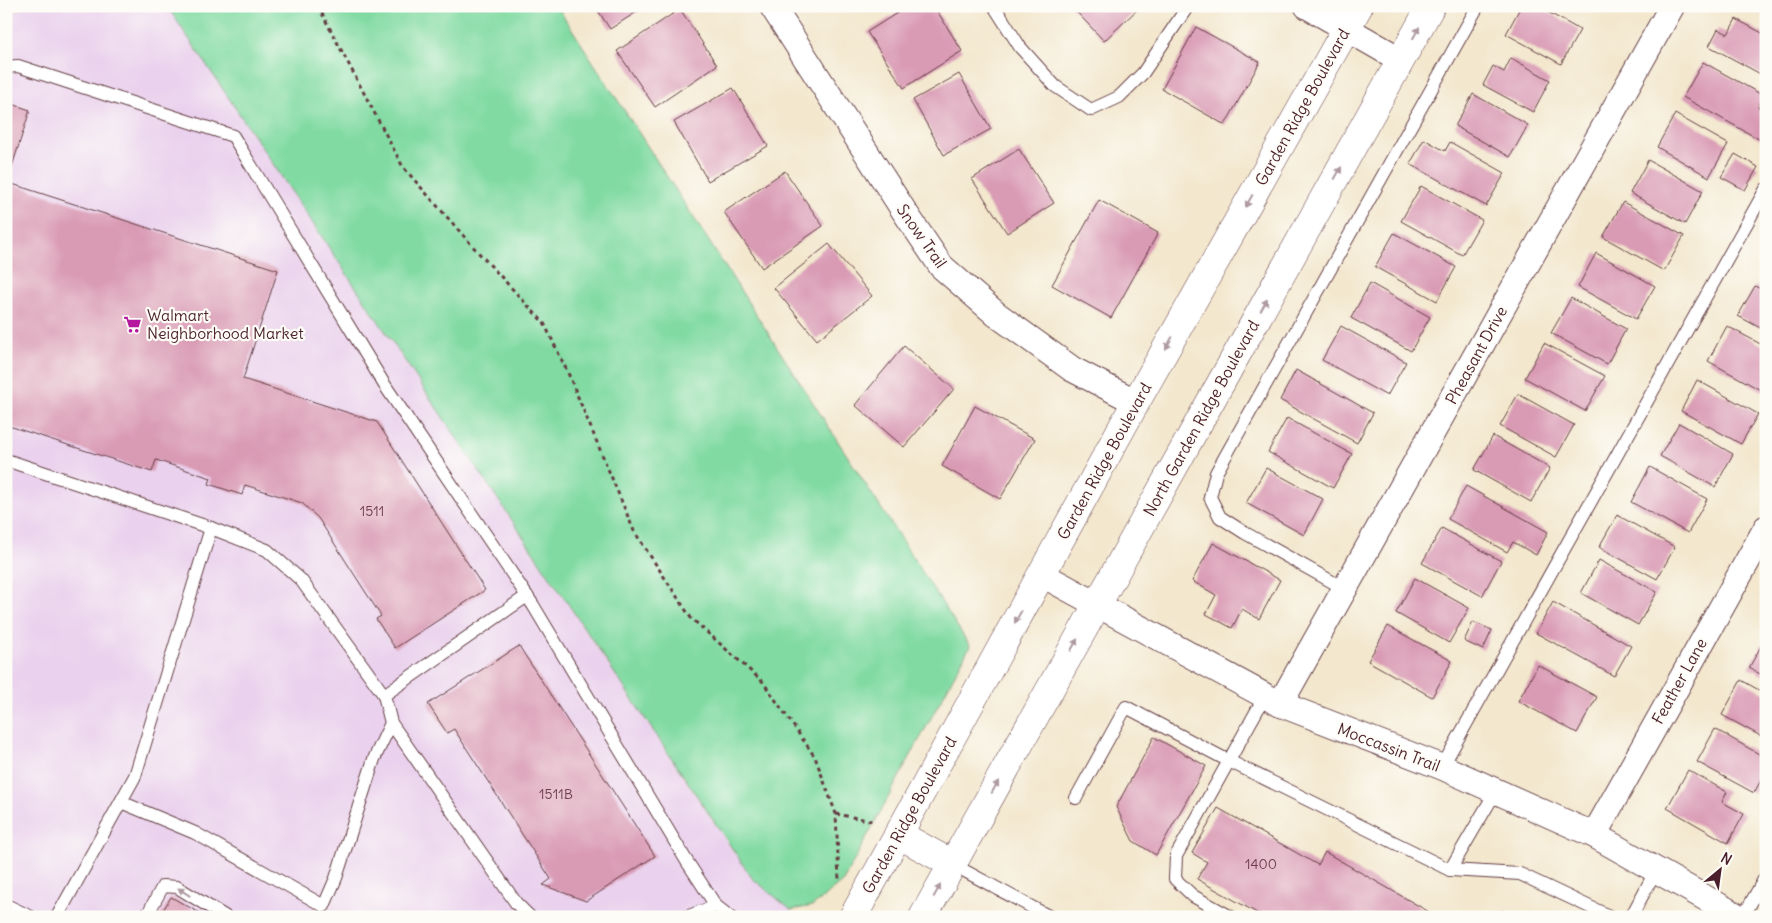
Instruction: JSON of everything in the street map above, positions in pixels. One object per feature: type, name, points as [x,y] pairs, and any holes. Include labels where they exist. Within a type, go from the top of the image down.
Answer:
[{"type":"main road","name":"North Garden Ridge Boulevard","points":[[952,864],[1431,6]]},
{"type":"main road","name":"Garden Ridge Boulevard","points":[[853,917],[1136,402],[1352,18]]},
{"type":"main road","points":[[898,834],[952,864],[922,917]]},
{"type":"street","name":"Snow Trail","points":[[772,6],[941,266],[996,314],[1072,369],[1136,402]]},
{"type":"street","points":[[1307,6],[1352,18],[1401,60]]},
{"type":"street","name":"Pheasant Drive","points":[[1273,700],[1345,589],[1672,6]]},
{"type":"street","name":"Feather Lane","points":[[1594,835],[1766,528]]},
{"type":"street","name":"Moccassin Trail","points":[[1041,574],[1273,700],[1442,767],[1594,835],[1739,917]]},
{"type":"lane","points":[[994,6],[1020,47],[1055,86],[1091,110],[1119,97],[1143,72],[1188,6]]},
{"type":"lane","points":[[1345,589],[1220,517],[1210,497],[1216,473],[1478,6]]},
{"type":"lane","points":[[6,67],[18,66],[233,136],[384,384],[527,596],[681,852],[716,906],[730,917]]},
{"type":"lane","points":[[1442,767],[1766,189]]},
{"type":"lane","points":[[6,460],[211,528],[267,550],[301,580],[384,695],[391,723],[516,903],[530,917]]},
{"type":"lane","points":[[57,917],[135,776],[211,528]]},
{"type":"lane","points":[[384,695],[527,596]]},
{"type":"lane","points":[[1231,917],[1193,896],[1175,879],[1176,856],[1229,761],[1273,700]]},
{"type":"lane","points":[[1076,798],[1126,706],[1229,761],[1450,870],[1520,874],[1611,917]]},
{"type":"lane","points":[[121,802],[195,833],[324,906],[336,878],[374,759],[391,723]]},
{"type":"lane","points":[[1450,870],[1496,791]]},
{"type":"lane","points":[[952,864],[1050,917]]},
{"type":"lane","points":[[1630,917],[1656,870]]},
{"type":"lane","points":[[1743,917],[1766,876]]},
{"type":"lane","points":[[146,917],[163,886],[177,888],[226,917]]},
{"type":"lane","points":[[6,905],[31,917]]},
{"type":"lane","points":[[686,917],[716,906]]},
{"type":"path","points":[[318,6],[403,167],[544,323],[568,373],[634,531],[691,618],[763,682],[814,757],[836,814],[839,880]]},
{"type":"path","points":[[836,814],[872,821]]},
{"type":"shaded area","points":[[26,6],[167,6],[733,851],[752,878],[791,910],[787,917],[6,917],[6,16]]},
{"type":"green space","points":[[167,6],[557,6],[970,646],[843,881],[813,906],[791,910],[752,878]]},
{"type":"building","points":[[595,6],[646,6],[610,29]]},
{"type":"building","points":[[908,6],[934,6],[962,51],[904,88],[867,32]]},
{"type":"building","points":[[1071,6],[1141,6],[1104,41]]},
{"type":"building","points":[[1521,6],[1537,6],[1580,30],[1561,64],[1506,34]]},
{"type":"building","points":[[1756,6],[1766,6],[1766,12]]},
{"type":"building","points":[[680,9],[717,65],[655,107],[617,51]]},
{"type":"building","points":[[1736,19],[1766,35],[1766,77],[1709,46],[1718,29],[1728,34]]},
{"type":"building","points":[[1196,27],[1260,62],[1225,125],[1162,89]]},
{"type":"building","points":[[1511,58],[1550,80],[1533,112],[1483,85],[1493,66],[1504,72]]},
{"type":"building","points":[[1703,62],[1764,96],[1758,107],[1766,111],[1766,143],[1683,97]]},
{"type":"building","points":[[959,74],[991,129],[944,155],[913,100]]},
{"type":"building","points":[[733,88],[768,146],[708,181],[674,122]]},
{"type":"building","points":[[1473,94],[1528,125],[1510,157],[1455,126]]},
{"type":"building","points":[[6,102],[30,110],[7,182],[6,182]]},
{"type":"building","points":[[1675,114],[1728,144],[1709,177],[1657,147]]},
{"type":"building","points":[[1424,139],[1445,151],[1450,142],[1505,173],[1486,206],[1410,164]]},
{"type":"building","points":[[1019,149],[1054,203],[1007,233],[972,179]]},
{"type":"building","points":[[1735,154],[1758,167],[1745,190],[1721,177]]},
{"type":"building","points":[[1648,160],[1703,191],[1685,224],[1630,193]]},
{"type":"building","points":[[785,171],[823,226],[762,268],[724,212]]},
{"type":"building","name":"Walmart Neighborhood Market","points":[[6,182],[278,270],[243,379],[377,422],[485,590],[395,648],[376,619],[381,616],[318,518],[302,503],[245,485],[242,495],[209,484],[211,478],[156,460],[152,472],[6,425]]},
{"type":"building","points":[[1421,186],[1482,220],[1462,255],[1401,221]]},
{"type":"building","points":[[1099,200],[1158,233],[1111,318],[1052,285]]},
{"type":"building","points":[[1623,202],[1684,236],[1664,271],[1603,237]]},
{"type":"building","points":[[1394,233],[1456,267],[1437,301],[1375,267]]},
{"type":"building","points":[[829,244],[872,296],[817,340],[774,288]]},
{"type":"building","points":[[1596,253],[1655,286],[1636,319],[1578,287]]},
{"type":"building","points":[[1766,257],[1766,268],[1761,265]]},
{"type":"building","points":[[1370,283],[1430,317],[1411,351],[1351,318]]},
{"type":"building","points":[[1755,286],[1766,292],[1766,331],[1738,316]]},
{"type":"building","points":[[1571,298],[1626,329],[1607,364],[1551,333]]},
{"type":"building","points":[[1341,326],[1406,362],[1387,396],[1322,360]]},
{"type":"building","points":[[1727,326],[1766,347],[1766,393],[1708,361]]},
{"type":"building","points":[[1544,343],[1605,376],[1585,411],[1525,378]]},
{"type":"building","points":[[904,346],[954,389],[904,447],[855,405]]},
{"type":"building","points":[[1296,370],[1373,413],[1357,443],[1280,400]]},
{"type":"building","points":[[1697,380],[1758,414],[1741,444],[1681,411]]},
{"type":"building","points":[[1518,394],[1574,425],[1556,457],[1500,426]]},
{"type":"building","points":[[975,406],[1035,439],[1000,499],[942,466]]},
{"type":"building","points":[[1287,418],[1352,454],[1333,488],[1268,452]]},
{"type":"building","points":[[1679,423],[1733,454],[1715,487],[1660,456]]},
{"type":"building","points":[[1493,436],[1550,468],[1531,502],[1474,470]]},
{"type":"building","points":[[1650,467],[1707,499],[1688,533],[1631,502]]},
{"type":"building","points":[[1266,468],[1323,499],[1304,535],[1246,503]]},
{"type":"building","points":[[1466,486],[1548,532],[1536,555],[1513,542],[1507,552],[1448,519]]},
{"type":"building","points":[[1617,515],[1675,547],[1657,579],[1599,547]]},
{"type":"building","points":[[1442,528],[1501,561],[1482,596],[1422,563]]},
{"type":"building","points":[[1213,543],[1280,580],[1259,619],[1242,609],[1232,628],[1206,614],[1216,595],[1192,581]]},
{"type":"building","points":[[1599,560],[1657,592],[1638,625],[1581,593]]},
{"type":"building","points":[[1415,578],[1469,608],[1449,643],[1396,613]]},
{"type":"building","points":[[1553,602],[1631,646],[1614,676],[1536,633]]},
{"type":"building","points":[[1473,622],[1492,630],[1483,650],[1464,641]]},
{"type":"building","points":[[1388,626],[1452,661],[1432,697],[1368,661]]},
{"type":"building","points":[[1766,637],[1766,677],[1749,668]]},
{"type":"building","points":[[519,646],[655,856],[586,901],[543,885],[551,879],[454,729],[447,733],[428,704]]},
{"type":"building","points":[[1538,665],[1597,697],[1577,733],[1518,701]]},
{"type":"building","points":[[1741,680],[1766,694],[1766,739],[1722,715]]},
{"type":"building","points":[[1715,729],[1766,758],[1766,771],[1754,793],[1697,762]]},
{"type":"building","points":[[1154,737],[1206,766],[1156,855],[1133,841],[1116,807]]},
{"type":"building","points":[[1688,770],[1727,792],[1722,802],[1744,814],[1728,843],[1667,808]]},
{"type":"building","points":[[1218,808],[1318,865],[1325,852],[1438,917],[1264,917],[1197,879],[1207,862],[1192,853]]},
{"type":"building","points":[[171,897],[207,917],[159,917]]},
{"type":"building","points":[[1503,911],[1514,917],[1500,917]]},
{"type":"place","name":"Walmart Neighborhood Market","points":[[133,324]]}]
